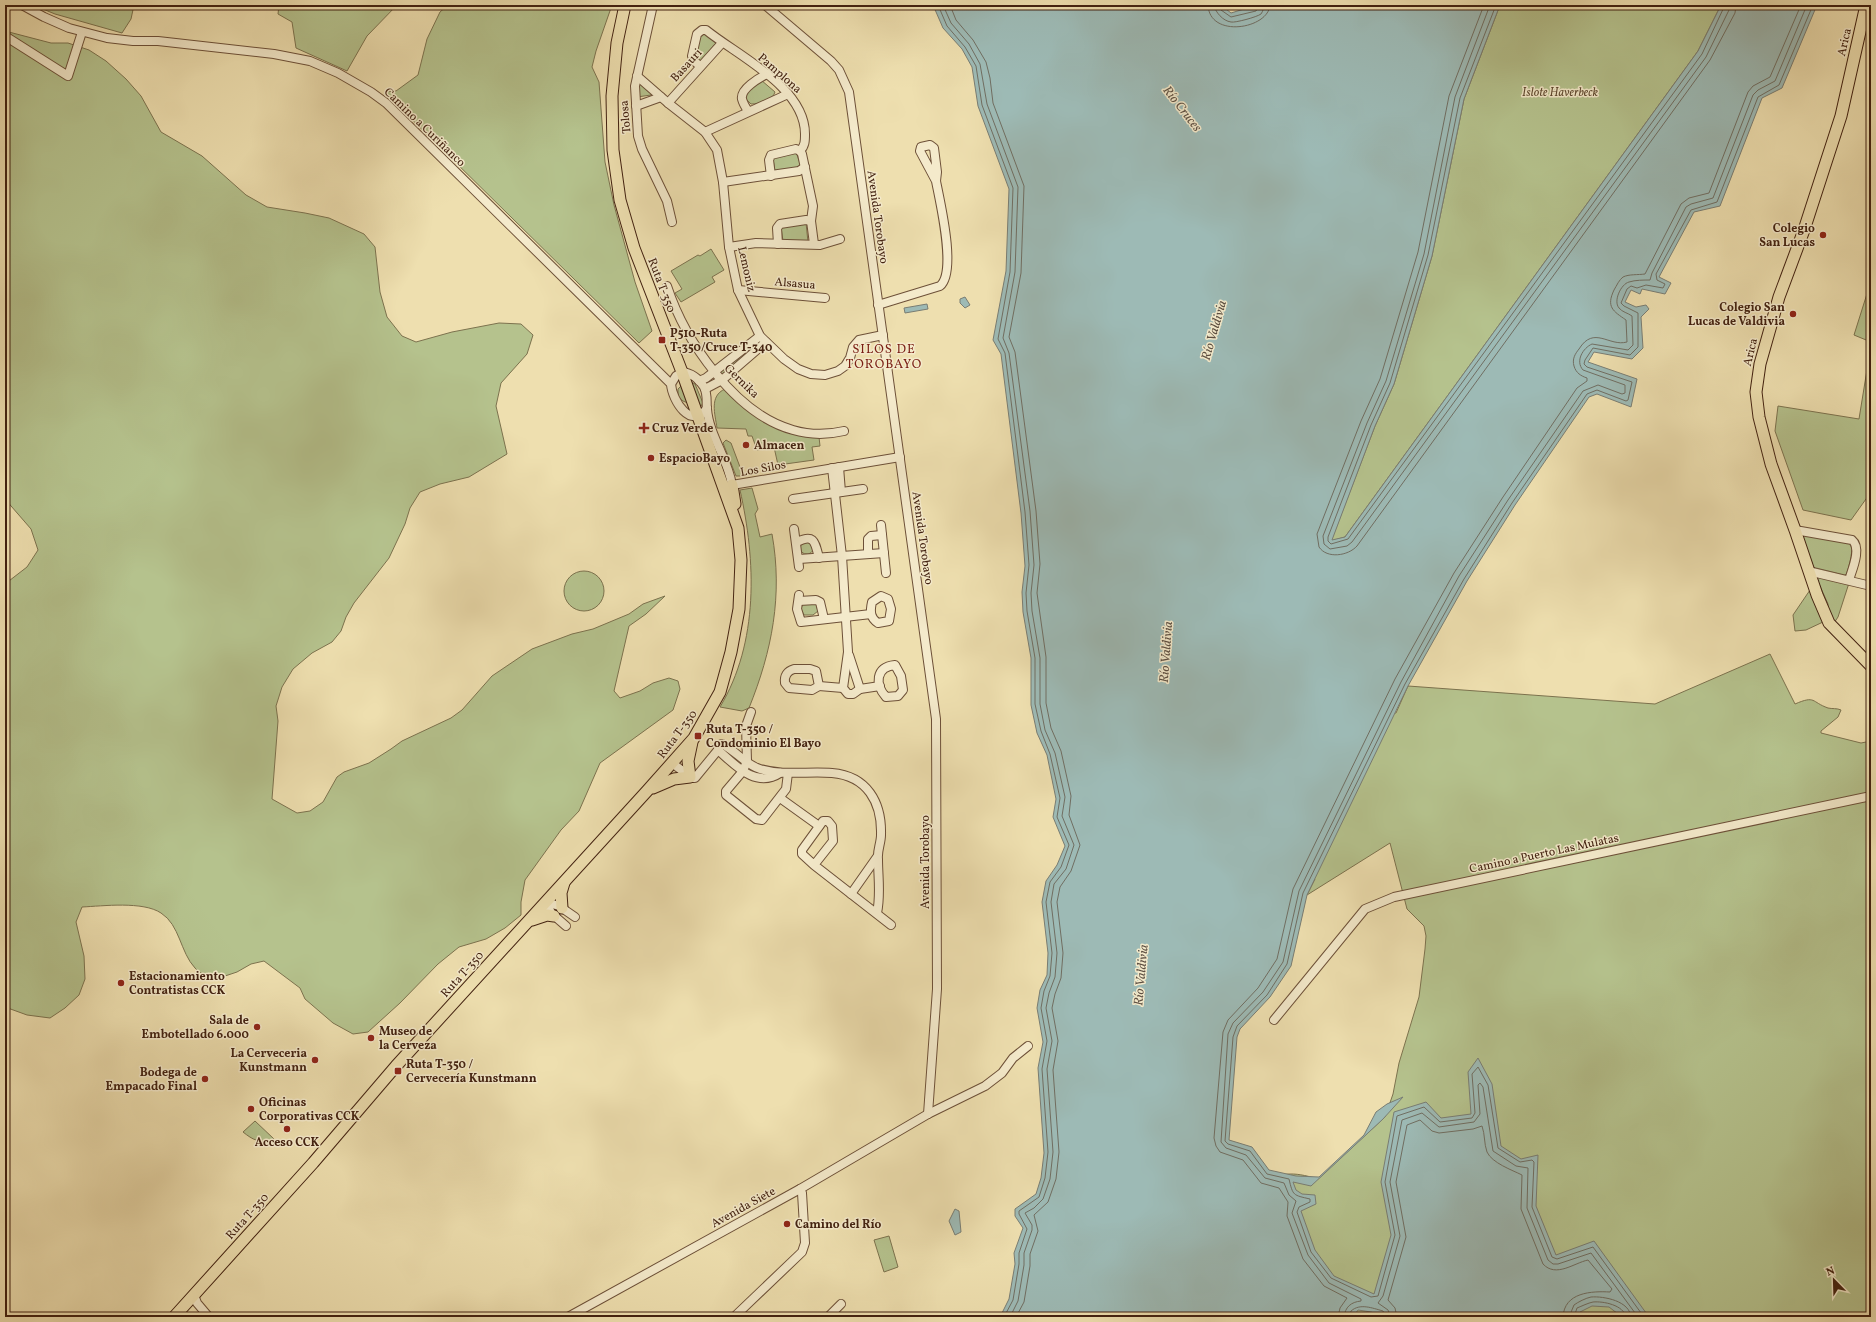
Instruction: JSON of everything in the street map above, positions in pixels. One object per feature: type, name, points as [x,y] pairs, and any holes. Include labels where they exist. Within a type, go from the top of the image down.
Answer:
[{"type":"main road","name":"Ruta T-350","points":[[174,1317],[313,1163],[396,1066],[566,881],[694,738],[720,692],[734,638],[739,609],[741,576],[738,528],[682,372],[634,248],[624,216],[617,184],[612,144],[612,96],[616,48],[625,5]]},
{"type":"main road","name":"Arica","points":[[1866,5],[1841,116],[1804,230],[1779,297],[1760,364],[1756,392],[1759,417],[1771,464],[1808,571],[1829,623],[1871,666]]},
{"type":"main road","points":[[732,485],[738,528]]},
{"type":"main road","points":[[647,791],[667,781],[690,777],[688,761],[694,738]]},
{"type":"main road","points":[[562,908],[561,893],[566,881]]},
{"type":"main road","points":[[529,921],[547,915],[554,916]]},
{"type":"street","name":"Camino a Curiñanco","points":[[22,5],[57,23],[82,32],[120,40],[158,41],[286,55],[319,64],[361,86],[386,103],[671,384],[674,397],[679,405],[689,414],[697,416]]},
{"type":"street","name":"Tolosa","points":[[654,5],[637,76],[635,96],[638,136],[642,149],[667,200],[672,222]]},
{"type":"street","name":"Avenida Torobayo","points":[[765,5],[831,61],[845,80],[849,92],[936,719],[937,989],[928,1114]]},
{"type":"street","name":"Pamplona","points":[[700,66],[692,58],[699,32],[706,30],[767,74],[798,106],[804,124],[805,143],[800,151]]},
{"type":"street","points":[[5,36],[68,76],[82,32]]},
{"type":"street","name":"Basauri","points":[[668,103],[722,43]]},
{"type":"street","points":[[748,111],[742,100],[742,94],[755,79],[767,74]]},
{"type":"street","name":"Lemoniz","points":[[637,76],[661,98],[705,132],[717,150],[723,182],[729,247],[738,290],[763,339],[798,369],[811,374],[825,375],[838,371],[845,366],[850,358],[854,344],[859,340],[883,335]]},
{"type":"street","points":[[705,132],[788,94]]},
{"type":"street","points":[[636,106],[661,98]]},
{"type":"street","points":[[771,176],[769,160],[771,155],[796,150],[800,151],[813,206],[811,221],[814,244]]},
{"type":"street","points":[[723,182],[799,171],[805,167]]},
{"type":"street","points":[[878,305],[940,286],[944,282],[946,277],[947,254],[946,233],[936,181]]},
{"type":"street","points":[[778,244],[777,228],[780,224],[806,220],[811,221]]},
{"type":"street","points":[[729,247],[756,244],[820,245],[840,239]]},
{"type":"street","name":"Gernika","points":[[667,286],[684,326],[714,372],[750,407],[772,421],[786,428],[800,432],[818,434],[844,431]]},
{"type":"street","name":"Alsasua","points":[[738,290],[825,298]]},
{"type":"street","points":[[699,381],[763,339]]},
{"type":"street","points":[[671,384],[676,376],[682,372],[692,375],[705,389],[722,380],[763,339]]},
{"type":"street","name":"Los Silos","points":[[705,389],[707,408],[732,485],[900,457]]},
{"type":"street","points":[[697,416],[707,408]]},
{"type":"street","points":[[836,468],[839,492],[848,652],[843,688]]},
{"type":"street","points":[[793,499],[864,490]]},
{"type":"street","points":[[881,525],[886,573]]},
{"type":"street","points":[[794,529],[799,563],[819,558],[884,553]]},
{"type":"street","points":[[1795,530],[1852,540],[1855,542],[1857,549],[1849,580]]},
{"type":"street","points":[[868,554],[868,539],[871,536],[882,535]]},
{"type":"street","points":[[797,542],[810,538],[814,541],[819,558]]},
{"type":"street","points":[[1808,571],[1871,586]]},
{"type":"street","points":[[824,619],[820,602],[816,600],[799,598],[797,609],[801,622],[871,614]]},
{"type":"street","points":[[848,652],[860,689]]},
{"type":"street","points":[[819,686],[843,688],[850,694],[857,692],[860,689],[880,686]]},
{"type":"street","points":[[750,712],[746,726],[747,761],[743,771],[726,791],[726,795],[756,819],[760,820],[764,818],[786,789],[784,773]]},
{"type":"street","points":[[672,763],[690,777],[696,778],[718,750],[719,745],[722,744],[743,771],[749,776],[766,779],[774,778],[784,773]]},
{"type":"street","points":[[731,755],[747,761],[755,768],[784,773],[823,772],[842,774],[862,784],[875,799],[878,807],[881,836],[877,857],[880,901],[877,913]]},
{"type":"street","name":"Camino a Puerto Las Mulatas","points":[[1274,1020],[1365,909],[1394,897],[1871,796]]},
{"type":"street","points":[[780,798],[819,826]]},
{"type":"street","points":[[814,865],[833,841],[834,836],[830,821],[823,821],[802,851],[814,865],[877,913],[891,926]]},
{"type":"street","points":[[851,894],[877,857]]},
{"type":"street","points":[[546,902],[562,908],[575,917]]},
{"type":"street","points":[[546,902],[554,916],[566,926]]},
{"type":"street","name":"Avenida Siete","points":[[568,1317],[800,1189],[928,1114],[985,1086],[1002,1073],[1013,1058],[1028,1046]]},
{"type":"street","points":[[734,1317],[802,1252],[805,1243],[802,1193],[800,1189]]},
{"type":"street","points":[[194,1295],[197,1303],[210,1317]]},
{"type":"street","points":[[828,1317],[841,1304]]},
{"type":"street","points":[[198,1317],[210,1317]]},
{"type":"green space","points":[[33,5],[134,5],[131,19],[122,33],[55,14]]},
{"type":"green space","points":[[279,5],[397,5],[367,36],[347,71],[296,48],[292,22],[278,14]]},
{"type":"green space","points":[[448,5],[612,5],[592,67],[599,82],[605,162],[614,205],[635,282],[652,331],[639,343],[384,92],[396,91],[418,75],[427,39],[440,12]]},
{"type":"green space","name":"Islote Haverbeck","points":[[1500,5],[1721,5],[1698,51],[1345,537],[1331,541],[1375,426],[1394,384],[1432,256],[1464,99]]},
{"type":"green space","points":[[5,31],[51,43],[68,43],[89,50],[106,61],[126,79],[141,96],[161,132],[202,156],[246,195],[267,207],[329,218],[364,234],[375,247],[380,292],[387,317],[402,336],[416,342],[452,332],[499,323],[521,324],[533,335],[527,354],[501,383],[496,406],[507,454],[469,477],[440,484],[420,492],[410,508],[405,524],[389,558],[354,603],[346,617],[341,631],[332,642],[312,653],[293,669],[282,687],[276,706],[278,721],[272,799],[297,813],[310,811],[323,802],[337,777],[344,772],[369,763],[402,741],[451,718],[462,710],[492,676],[532,649],[572,634],[593,629],[629,614],[643,604],[665,596],[646,614],[629,626],[614,691],[620,698],[640,691],[653,683],[669,678],[678,681],[680,689],[673,710],[600,763],[579,811],[561,830],[525,880],[521,902],[521,915],[505,928],[486,939],[459,947],[438,964],[400,1003],[368,1032],[353,1034],[333,1023],[305,999],[300,988],[264,961],[251,964],[237,972],[213,980],[195,968],[190,962],[172,924],[161,913],[144,907],[123,905],[82,907],[76,922],[84,956],[85,979],[79,995],[65,1008],[50,1018],[27,1015],[5,1007],[5,584],[27,567],[38,550],[31,529],[5,499]]},
{"type":"green space","points":[[703,32],[716,43],[699,62],[695,59],[699,35]]},
{"type":"green space","points":[[761,80],[775,92],[774,95],[762,102],[751,104],[746,99],[746,95],[757,81]]},
{"type":"green space","points":[[639,83],[651,93],[651,95],[637,97]]},
{"type":"green space","points":[[796,152],[801,166],[800,168],[775,171],[774,157]]},
{"type":"green space","points":[[806,223],[808,242],[783,241],[781,227]]},
{"type":"green space","points":[[711,249],[724,270],[712,277],[715,282],[681,302],[675,293],[682,289],[671,271]]},
{"type":"green space","points":[[1871,281],[1871,342],[1854,335]]},
{"type":"green space","points":[[753,344],[756,347],[721,376],[717,371]]},
{"type":"green space","points":[[1871,345],[1871,492],[1851,520],[1803,510],[1775,431],[1778,406],[1859,419]]},
{"type":"green space","points":[[691,382],[695,384],[703,403],[699,409]]},
{"type":"green space","points":[[682,385],[690,404],[678,397],[678,389]]},
{"type":"green space","points":[[725,389],[753,412],[819,437],[820,446],[812,447],[814,460],[778,465],[774,447],[757,450],[752,436],[748,436],[746,429],[717,428],[714,411],[715,401],[720,392]]},
{"type":"green space","points":[[726,440],[731,443],[743,475],[741,476],[736,476],[723,443]]},
{"type":"green space","points":[[752,488],[758,509],[755,514],[760,537],[772,534],[775,557],[776,601],[764,665],[749,708],[742,711],[720,707],[733,682],[742,656],[748,628],[751,601],[751,573],[749,545],[740,490]]},
{"type":"green space","points":[[1805,534],[1851,542],[1854,547],[1847,573],[1845,575],[1812,567],[1802,536]]},
{"type":"green space","points":[[811,542],[813,550],[809,554],[803,553],[800,550],[801,543]]},
{"type":"green space","points":[[588,571],[595,574],[601,580],[604,591],[603,599],[595,608],[588,611],[580,611],[573,608],[565,599],[564,587],[567,580],[576,572]]},
{"type":"green space","points":[[1819,575],[1849,583],[1838,617],[1834,623],[1828,610],[1828,604],[1816,577]]},
{"type":"green space","points":[[1810,590],[1824,620],[1823,622],[1806,630],[1795,631],[1793,615]]},
{"type":"green space","points":[[803,603],[816,603],[818,611],[813,615],[804,615],[801,609]]},
{"type":"green space","points":[[1770,654],[1795,704],[1802,701],[1813,700],[1828,708],[1841,710],[1838,717],[1821,731],[1821,733],[1861,743],[1871,741],[1871,1317],[1270,1317],[1263,1259],[1262,1232],[1266,1187],[1271,1181],[1283,1175],[1297,1174],[1318,1179],[1385,1117],[1393,1094],[1399,1063],[1419,997],[1426,936],[1424,926],[1407,909],[1390,843],[1307,895],[1315,879],[1301,880],[1304,854],[1325,810],[1369,743],[1381,719],[1390,713],[1396,713],[1408,686],[1655,704]]},
{"type":"green space","points":[[255,1121],[274,1139],[273,1141],[264,1142],[256,1140],[243,1132]]},
{"type":"green space","points":[[889,1236],[898,1267],[884,1272],[874,1240]]},
{"type":"water","points":[[933,5],[1221,5],[1231,13],[1257,5],[1500,5],[1464,99],[1432,256],[1394,384],[1375,426],[1332,540],[1345,537],[1698,51],[1721,5],[1817,5],[1782,88],[1762,98],[1720,206],[1694,212],[1659,277],[1671,283],[1665,294],[1642,289],[1640,294],[1631,290],[1625,302],[1636,307],[1646,305],[1649,309],[1641,317],[1643,348],[1632,359],[1594,352],[1588,362],[1637,379],[1631,407],[1597,394],[1589,397],[1515,505],[1467,581],[1408,686],[1307,895],[1291,966],[1270,997],[1240,1029],[1237,1037],[1229,1140],[1252,1147],[1269,1170],[1296,1176],[1319,1177],[1364,1135],[1376,1112],[1387,1104],[1403,1097],[1383,1119],[1311,1186],[1293,1182],[1296,1190],[1302,1194],[1315,1195],[1316,1204],[1301,1211],[1315,1250],[1334,1276],[1374,1294],[1391,1235],[1381,1182],[1394,1112],[1426,1102],[1441,1118],[1471,1114],[1468,1072],[1478,1058],[1492,1084],[1501,1146],[1521,1159],[1538,1155],[1536,1206],[1556,1255],[1594,1241],[1649,1317],[1622,1317],[1609,1307],[1592,1306],[1580,1312],[1577,1317],[1387,1317],[1358,1310],[1353,1317],[1000,1317],[1009,1299],[1015,1264],[1014,1253],[1023,1228],[1015,1216],[1015,1209],[1036,1194],[1041,1178],[1044,1153],[1038,1068],[1043,1042],[1037,1008],[1040,990],[1047,975],[1048,953],[1042,902],[1046,881],[1057,865],[1065,846],[1053,817],[1056,799],[1047,755],[1037,733],[1031,705],[1031,658],[1023,612],[1022,592],[1025,566],[1021,513],[1001,354],[993,340],[1006,271],[1009,189],[978,106],[972,67],[962,49],[943,28]]},
{"type":"water","points":[[965,297],[970,305],[965,308],[960,303],[960,299]]},
{"type":"water","points":[[927,304],[928,309],[905,313],[904,308]]},
{"type":"water","points":[[955,1209],[959,1211],[961,1232],[955,1235],[949,1221]]},
{"type":"place","name":"Colegio San Lucas","points":[[1823,235]]},
{"type":"place","name":"Colegio San Lucas de Valdivia","points":[[1793,314]]},
{"type":"place","name":"P510-Ruta T-350/Cruce T-340","points":[[662,340]]},
{"type":"place","name":"Cruz Verde","points":[[644,428]]},
{"type":"place","name":"Almacen","points":[[746,445]]},
{"type":"place","name":"EspacioBayo","points":[[651,458]]},
{"type":"place","name":"Ruta T-350 / Condominio El Bayo","points":[[698,736]]},
{"type":"place","name":"Estacionamiento Contratistas CCK","points":[[121,983]]},
{"type":"place","name":"Sala de Embotellado 6.000","points":[[257,1027]]},
{"type":"place","name":"Museo de la Cerveza","points":[[371,1038]]},
{"type":"place","name":"La Cerveceria Kunstmann","points":[[315,1060]]},
{"type":"place","name":"Ruta T-350 / Cervecería Kunstmann","points":[[398,1071]]},
{"type":"place","name":"Bodega de Empacado Final","points":[[205,1079]]},
{"type":"place","name":"Oficinas Corporativas CCK","points":[[251,1109]]},
{"type":"place","name":"Acceso CCK","points":[[287,1129]]},
{"type":"place","name":"Camino del Río","points":[[787,1224]]},
{"type":"district","name":"SILOS DE TOROBAYO","points":[[884,356]]},
{"type":"water label","name":"Río Cruces","points":[[1183,108]]},
{"type":"water label","name":"Río Valdivia","points":[[1213,330]]},
{"type":"water label","name":"Río Valdivia","points":[[1165,652]]},
{"type":"water label","name":"Río Valdivia","points":[[1140,975]]}]
